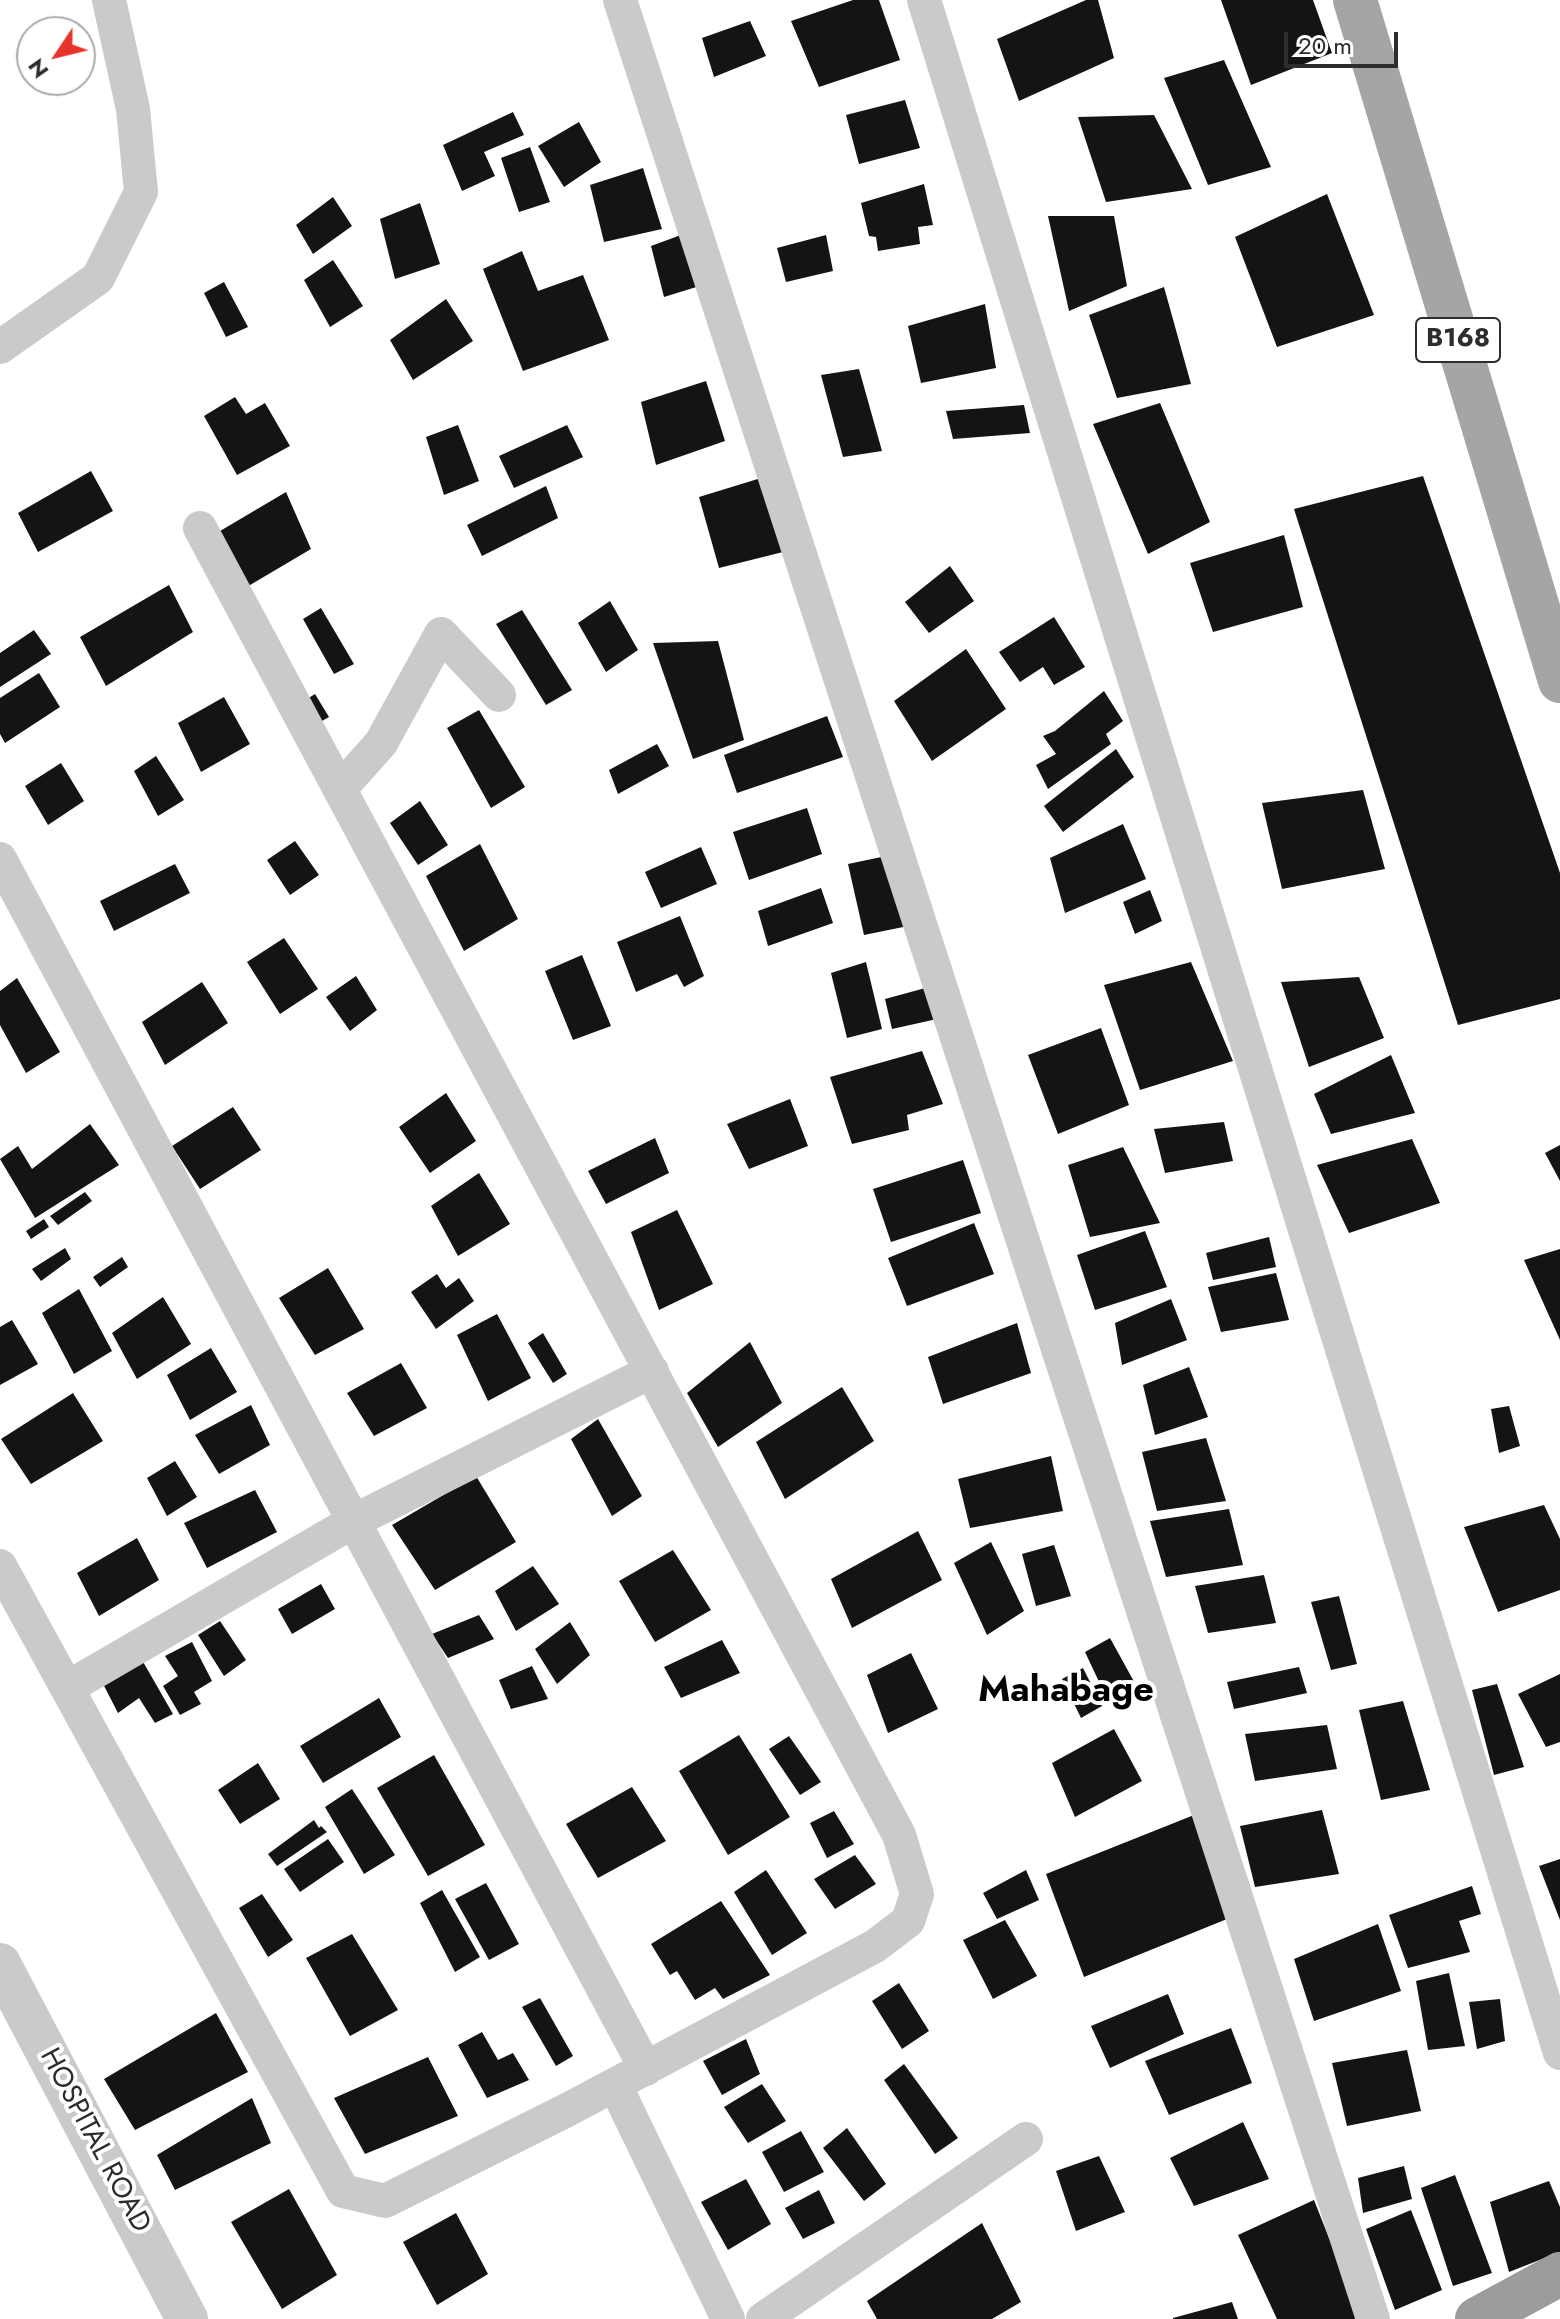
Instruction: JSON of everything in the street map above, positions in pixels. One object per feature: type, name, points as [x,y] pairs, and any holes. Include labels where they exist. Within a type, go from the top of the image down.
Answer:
[{"type":"highway","points":[[1477,2319],[1560,2274]]},
{"type":"main road","name":"B168","points":[[1355,0],[1560,681]]},
{"type":"street","points":[[0,347],[98,278],[141,192],[133,109],[109,0]]},
{"type":"street","points":[[620,0],[1373,2319]]},
{"type":"street","points":[[924,0],[1560,2053]]},
{"type":"street","points":[[0,1566],[343,2191],[385,2201],[646,2069],[875,1946],[908,1921],[917,1894],[899,1835],[200,528]]},
{"type":"street","points":[[340,789],[381,743],[441,634],[499,695]]},
{"type":"street","points":[[0,859],[646,2069]]},
{"type":"street","points":[[67,1688],[354,1521],[652,1371]]},
{"type":"street","name":"HOSPITAL ROAD","points":[[0,1964],[187,2319]]},
{"type":"street","points":[[615,2085],[728,2319]]},
{"type":"street","points":[[763,2319],[1026,2139]]},
{"type":"building","points":[[853,0],[879,0],[900,60],[819,87],[791,21]]},
{"type":"building","points":[[1086,0],[1098,0],[1114,58],[1019,101],[997,39]]},
{"type":"building","points":[[1221,0],[1313,0],[1332,53],[1251,85]]},
{"type":"building","points":[[750,21],[766,56],[714,77],[702,38]]},
{"type":"building","points":[[1224,60],[1271,167],[1208,185],[1164,78]]},
{"type":"building","points":[[905,100],[920,148],[859,164],[846,115]]},
{"type":"building","points":[[513,112],[524,135],[484,152],[495,176],[462,191],[443,145]]},
{"type":"building","points":[[1154,115],[1192,189],[1106,202],[1078,117]]},
{"type":"building","points":[[579,122],[601,162],[564,187],[538,146]]},
{"type":"building","points":[[530,147],[550,202],[519,212],[501,158]]},
{"type":"building","points":[[643,168],[662,229],[604,242],[590,185]]},
{"type":"building","points":[[924,184],[933,225],[918,227],[920,244],[878,251],[876,237],[869,236],[861,203]]},
{"type":"building","points":[[1327,194],[1374,315],[1277,347],[1235,237]]},
{"type":"building","points":[[333,197],[352,226],[313,254],[296,225]]},
{"type":"building","points":[[420,203],[440,264],[395,279],[380,219]]},
{"type":"building","points":[[1048,216],[1114,216],[1127,286],[1069,311]]},
{"type":"building","points":[[689,232],[706,284],[664,297],[651,246]]},
{"type":"building","points":[[826,235],[833,271],[786,282],[777,248]]},
{"type":"building","points":[[522,251],[538,291],[583,275],[609,340],[523,371],[483,269]]},
{"type":"building","points":[[333,260],[363,306],[330,327],[304,280]]},
{"type":"building","points":[[224,282],[248,327],[226,337],[204,293]]},
{"type":"building","points":[[1164,287],[1191,384],[1117,398],[1089,315]]},
{"type":"building","points":[[446,299],[473,341],[413,380],[390,340]]},
{"type":"building","points":[[985,304],[996,368],[921,383],[908,326]]},
{"type":"building","points":[[859,369],[882,451],[843,457],[821,375]]},
{"type":"building","points":[[706,381],[725,441],[656,465],[641,402]]},
{"type":"building","points":[[235,397],[246,414],[265,403],[290,446],[237,475],[204,416]]},
{"type":"building","points":[[1160,403],[1210,522],[1148,554],[1093,424]]},
{"type":"building","points":[[1024,405],[1030,433],[953,439],[946,411]]},
{"type":"building","points":[[458,425],[479,481],[444,495],[426,437]]},
{"type":"building","points":[[567,425],[583,457],[514,488],[499,456]]},
{"type":"building","points":[[91,471],[113,511],[38,552],[18,513]]},
{"type":"building","points":[[1423,476],[1560,873],[1560,999],[1458,1025],[1294,509]]},
{"type":"building","points":[[761,478],[783,552],[719,568],[699,497]]},
{"type":"building","points":[[546,486],[558,518],[482,556],[467,525]]},
{"type":"building","points":[[286,492],[311,549],[245,588],[215,534]]},
{"type":"building","points":[[1284,535],[1303,607],[1213,632],[1190,563]]},
{"type":"building","points":[[950,566],[974,601],[929,633],[905,602]]},
{"type":"building","points":[[169,585],[193,632],[106,686],[80,637]]},
{"type":"building","points":[[610,601],[638,650],[606,672],[578,623]]},
{"type":"building","points":[[321,608],[354,664],[334,674],[303,619]]},
{"type":"building","points":[[522,610],[572,690],[546,705],[496,624]]},
{"type":"building","points":[[1054,617],[1085,667],[1054,685],[1043,667],[1020,682],[999,652]]},
{"type":"building","points":[[34,630],[51,654],[0,687],[0,653]]},
{"type":"building","points":[[718,641],[744,740],[693,759],[653,643]]},
{"type":"building","points":[[966,649],[1006,709],[932,761],[894,701]]},
{"type":"building","points":[[39,673],[60,707],[5,743],[0,734],[0,698]]},
{"type":"building","points":[[1104,691],[1123,721],[1106,734],[1111,744],[1048,789],[1036,765],[1056,754],[1043,736],[1055,731]]},
{"type":"building","points":[[315,694],[329,717],[313,726],[299,704]]},
{"type":"building","points":[[224,697],[250,744],[201,772],[178,723]]},
{"type":"building","points":[[479,710],[525,787],[491,808],[447,728]]},
{"type":"building","points":[[827,716],[843,757],[737,793],[724,755]]},
{"type":"building","points":[[657,744],[669,766],[618,794],[609,770]]},
{"type":"building","points":[[1116,749],[1134,777],[1063,832],[1044,806]]},
{"type":"building","points":[[156,756],[184,800],[158,816],[134,771]]},
{"type":"building","points":[[61,763],[84,801],[48,825],[25,786]]},
{"type":"building","points":[[1363,790],[1385,869],[1282,889],[1262,803]]},
{"type":"building","points":[[420,801],[448,845],[418,865],[390,823]]},
{"type":"building","points":[[807,808],[822,854],[749,880],[733,832]]},
{"type":"building","points":[[1123,824],[1146,879],[1065,913],[1050,858]]},
{"type":"building","points":[[295,841],[319,875],[290,895],[267,860]]},
{"type":"building","points":[[480,844],[518,919],[464,951],[426,876]]},
{"type":"building","points":[[701,847],[717,884],[661,908],[645,872]]},
{"type":"building","points":[[891,855],[913,925],[864,935],[848,864]]},
{"type":"building","points":[[175,864],[190,893],[114,931],[100,901]]},
{"type":"building","points":[[821,888],[833,923],[768,946],[758,911]]},
{"type":"building","points":[[1150,890],[1162,921],[1135,934],[1123,902]]},
{"type":"building","points":[[680,916],[704,976],[684,987],[677,974],[636,992],[617,942]]},
{"type":"building","points":[[284,938],[318,989],[280,1014],[247,962]]},
{"type":"building","points":[[582,955],[611,1026],[573,1040],[545,971]]},
{"type":"building","points":[[866,962],[882,1029],[847,1038],[831,973]]},
{"type":"building","points":[[1191,962],[1233,1061],[1140,1090],[1104,985]]},
{"type":"building","points":[[356,976],[377,1010],[350,1031],[326,997]]},
{"type":"building","points":[[1359,977],[1384,1038],[1309,1067],[1281,982]]},
{"type":"building","points":[[17,978],[60,1052],[26,1073],[0,1025],[0,991]]},
{"type":"building","points":[[202,982],[228,1023],[165,1065],[142,1022]]},
{"type":"building","points":[[929,987],[937,1019],[892,1029],[885,999]]},
{"type":"building","points":[[1101,1028],[1129,1105],[1058,1134],[1028,1055]]},
{"type":"building","points":[[922,1051],[943,1104],[907,1115],[909,1130],[852,1144],[830,1077]]},
{"type":"building","points":[[1391,1055],[1415,1113],[1331,1134],[1314,1094]]},
{"type":"building","points":[[446,1093],[476,1141],[430,1173],[399,1127]]},
{"type":"building","points":[[790,1099],[808,1146],[749,1169],[727,1124]]},
{"type":"building","points":[[233,1107],[261,1150],[200,1189],[172,1146]]},
{"type":"building","points":[[1224,1122],[1233,1161],[1165,1173],[1154,1129]]},
{"type":"building","points":[[90,1124],[119,1165],[35,1218],[0,1159],[18,1146],[32,1169]]},
{"type":"building","points":[[655,1138],[669,1173],[606,1204],[588,1171]]},
{"type":"building","points":[[1412,1139],[1440,1203],[1349,1233],[1317,1165]]},
{"type":"building","points":[[1560,1145],[1560,1181],[1545,1153]]},
{"type":"building","points":[[1123,1147],[1160,1223],[1090,1237],[1068,1165]]},
{"type":"building","points":[[963,1160],[981,1213],[891,1242],[873,1189]]},
{"type":"building","points":[[479,1173],[510,1224],[458,1256],[431,1206]]},
{"type":"building","points":[[85,1192],[92,1201],[58,1225],[50,1216]]},
{"type":"building","points":[[677,1210],[713,1284],[659,1310],[631,1232]]},
{"type":"building","points":[[44,1219],[49,1227],[31,1239],[26,1231]]},
{"type":"building","points":[[974,1223],[994,1274],[907,1306],[888,1258]]},
{"type":"building","points":[[1145,1231],[1167,1287],[1095,1310],[1077,1255]]},
{"type":"building","points":[[1269,1237],[1276,1267],[1213,1280],[1206,1253]]},
{"type":"building","points":[[65,1248],[71,1259],[41,1281],[32,1269]]},
{"type":"building","points":[[1560,1249],[1560,1340],[1524,1260]]},
{"type":"building","points":[[122,1257],[128,1267],[100,1287],[93,1277]]},
{"type":"building","points":[[328,1268],[364,1329],[315,1355],[279,1298]]},
{"type":"building","points":[[1276,1273],[1289,1320],[1221,1332],[1208,1287]]},
{"type":"building","points":[[437,1274],[446,1288],[459,1278],[474,1301],[436,1329],[411,1292]]},
{"type":"building","points":[[79,1289],[112,1351],[74,1374],[42,1313]]},
{"type":"building","points":[[163,1297],[191,1344],[137,1379],[112,1333]]},
{"type":"building","points":[[1171,1299],[1187,1340],[1122,1365],[1115,1323]]},
{"type":"building","points":[[497,1314],[531,1378],[488,1401],[457,1335]]},
{"type":"building","points":[[12,1320],[38,1364],[0,1385],[0,1327]]},
{"type":"building","points":[[1017,1323],[1031,1373],[943,1404],[928,1357]]},
{"type":"building","points":[[543,1333],[567,1374],[553,1383],[528,1343]]},
{"type":"building","points":[[750,1342],[782,1403],[718,1447],[687,1393]]},
{"type":"building","points":[[211,1348],[237,1392],[190,1420],[167,1375]]},
{"type":"building","points":[[401,1363],[427,1408],[374,1436],[347,1393]]},
{"type":"building","points":[[1189,1367],[1208,1417],[1155,1435],[1143,1385]]},
{"type":"building","points":[[842,1387],[874,1441],[785,1499],[756,1442]]},
{"type":"building","points":[[73,1393],[103,1441],[31,1484],[1,1439]]},
{"type":"building","points":[[251,1405],[270,1445],[219,1474],[195,1435]]},
{"type":"building","points":[[1509,1406],[1520,1446],[1499,1453],[1491,1409]]},
{"type":"building","points":[[598,1419],[642,1496],[612,1516],[571,1439]]},
{"type":"building","points":[[1206,1438],[1226,1501],[1157,1511],[1142,1452]]},
{"type":"building","points":[[1051,1456],[1063,1511],[970,1528],[958,1479]]},
{"type":"building","points":[[175,1461],[197,1497],[167,1516],[147,1478]]},
{"type":"building","points":[[476,1476],[516,1542],[435,1590],[392,1525]]},
{"type":"building","points":[[255,1490],[277,1532],[207,1568],[184,1523]]},
{"type":"building","points":[[1544,1505],[1560,1539],[1560,1590],[1498,1612],[1464,1527]]},
{"type":"building","points":[[1229,1509],[1243,1565],[1166,1577],[1150,1521]]},
{"type":"building","points":[[918,1531],[942,1580],[852,1628],[831,1579]]},
{"type":"building","points":[[137,1538],[159,1580],[99,1616],[77,1573]]},
{"type":"building","points":[[991,1542],[1024,1611],[987,1635],[954,1563]]},
{"type":"building","points":[[1054,1545],[1071,1596],[1036,1606],[1022,1554]]},
{"type":"building","points":[[673,1550],[711,1610],[655,1642],[619,1581]]},
{"type":"building","points":[[533,1566],[559,1604],[516,1631],[495,1591]]},
{"type":"building","points":[[1264,1575],[1276,1623],[1208,1633],[1195,1586]]},
{"type":"building","points":[[321,1584],[335,1609],[292,1634],[278,1609]]},
{"type":"building","points":[[1339,1596],[1357,1664],[1331,1670],[1311,1602]]},
{"type":"building","points":[[479,1615],[494,1639],[448,1658],[432,1634]]},
{"type":"building","points":[[220,1621],[246,1660],[224,1676],[198,1635]]},
{"type":"building","points":[[570,1622],[590,1655],[557,1684],[535,1649]]},
{"type":"building","points":[[1110,1638],[1137,1687],[1109,1703],[1085,1652]]},
{"type":"building","points":[[722,1640],[740,1673],[681,1698],[664,1667]]},
{"type":"building","points":[[192,1642],[212,1681],[194,1692],[201,1704],[180,1715],[163,1686],[178,1676],[165,1656]]},
{"type":"building","points":[[138,1653],[173,1714],[155,1723],[139,1698],[118,1713],[100,1678]]},
{"type":"building","points":[[911,1653],[938,1709],[888,1733],[867,1675]]},
{"type":"building","points":[[532,1666],[548,1699],[511,1709],[499,1680]]},
{"type":"building","points":[[1299,1667],[1307,1693],[1234,1709],[1227,1682]]},
{"type":"building","points":[[1083,1668],[1102,1706],[1081,1718],[1062,1679]]},
{"type":"building","points":[[1560,1674],[1560,1742],[1546,1747],[1518,1694]]},
{"type":"building","points":[[1497,1684],[1524,1767],[1494,1775],[1472,1690]]},
{"type":"building","points":[[379,1698],[401,1737],[323,1783],[300,1746]]},
{"type":"building","points":[[1403,1701],[1430,1790],[1381,1800],[1359,1710]]},
{"type":"building","points":[[1327,1725],[1337,1769],[1255,1781],[1245,1734]]},
{"type":"building","points":[[1114,1729],[1142,1781],[1075,1817],[1052,1763]]},
{"type":"building","points":[[739,1735],[790,1817],[728,1855],[679,1771]]},
{"type":"building","points":[[789,1736],[821,1782],[800,1795],[769,1749]]},
{"type":"building","points":[[434,1755],[485,1845],[428,1876],[377,1788]]},
{"type":"building","points":[[258,1763],[280,1799],[240,1824],[218,1790]]},
{"type":"building","points":[[632,1787],[666,1841],[598,1878],[566,1824]]},
{"type":"building","points":[[352,1789],[395,1855],[364,1874],[325,1807]]},
{"type":"building","points":[[1322,1810],[1339,1874],[1255,1887],[1240,1826]]},
{"type":"building","points":[[834,1811],[854,1844],[827,1858],[810,1823]]},
{"type":"building","points":[[1194,1815],[1227,1919],[1084,1977],[1046,1874]]},
{"type":"building","points":[[314,1820],[319,1828],[321,1826],[327,1832],[277,1866],[268,1854]]},
{"type":"building","points":[[328,1839],[344,1862],[300,1892],[284,1869]]},
{"type":"building","points":[[855,1855],[876,1884],[835,1909],[814,1879]]},
{"type":"building","points":[[1560,1859],[1560,1920],[1539,1866]]},
{"type":"building","points":[[766,1870],[807,1933],[772,1955],[734,1892]]},
{"type":"building","points":[[1026,1870],[1039,1900],[997,1919],[983,1893]]},
{"type":"building","points":[[486,1883],[519,1944],[489,1960],[455,1899]]},
{"type":"building","points":[[1472,1886],[1481,1914],[1459,1921],[1470,1952],[1408,1968],[1389,1915]]},
{"type":"building","points":[[442,1890],[480,1957],[455,1972],[420,1903]]},
{"type":"building","points":[[262,1894],[293,1940],[268,1957],[239,1908]]},
{"type":"building","points":[[721,1901],[770,1975],[723,1999],[715,1988],[695,2000],[677,1971],[670,1975],[651,1944]]},
{"type":"building","points":[[1005,1920],[1037,1976],[993,1999],[963,1940]]},
{"type":"building","points":[[1378,1924],[1401,1991],[1314,2021],[1294,1959]]},
{"type":"building","points":[[352,1934],[398,2010],[350,2036],[306,1958]]},
{"type":"building","points":[[1449,1973],[1465,2046],[1428,2050],[1416,1981]]},
{"type":"building","points":[[899,1983],[929,2031],[902,2049],[872,2001]]},
{"type":"building","points":[[1168,1994],[1184,2034],[1110,2068],[1091,2026]]},
{"type":"building","points":[[540,1998],[573,2056],[556,2066],[522,2007]]},
{"type":"building","points":[[1500,1999],[1505,2041],[1477,2049],[1469,2002]]},
{"type":"building","points":[[216,2013],[248,2072],[135,2130],[104,2079]]},
{"type":"building","points":[[1231,2028],[1252,2083],[1169,2115],[1145,2061]]},
{"type":"building","points":[[482,2032],[498,2060],[513,2053],[529,2080],[487,2098],[458,2045]]},
{"type":"building","points":[[746,2039],[760,2074],[722,2095],[703,2061]]},
{"type":"building","points":[[1407,2050],[1421,2111],[1347,2126],[1332,2063]]},
{"type":"building","points":[[428,2057],[458,2116],[365,2154],[334,2098]]},
{"type":"building","points":[[904,2064],[958,2138],[935,2154],[884,2080]]},
{"type":"building","points":[[762,2084],[786,2121],[748,2143],[724,2107]]},
{"type":"building","points":[[252,2098],[271,2143],[175,2190],[157,2155]]},
{"type":"building","points":[[1243,2122],[1269,2179],[1194,2206],[1170,2158]]},
{"type":"building","points":[[847,2128],[886,2184],[864,2201],[823,2148]]},
{"type":"building","points":[[801,2131],[824,2172],[784,2192],[762,2152]]},
{"type":"building","points":[[1099,2156],[1125,2212],[1076,2231],[1056,2171]]},
{"type":"building","points":[[1404,2166],[1412,2199],[1363,2213],[1358,2178]]},
{"type":"building","points":[[1455,2175],[1492,2273],[1453,2286],[1421,2188]]},
{"type":"building","points":[[746,2179],[771,2224],[728,2250],[701,2202]]},
{"type":"building","points":[[1549,2181],[1560,2207],[1560,2252],[1509,2272],[1490,2202]]},
{"type":"building","points":[[289,2189],[337,2275],[282,2309],[231,2222]]},
{"type":"building","points":[[819,2190],[835,2223],[803,2239],[785,2208]]},
{"type":"building","points":[[1314,2200],[1361,2319],[1277,2319],[1238,2235]]},
{"type":"building","points":[[1411,2210],[1442,2290],[1395,2310],[1366,2229]]},
{"type":"building","points":[[456,2213],[488,2274],[437,2305],[403,2242]]},
{"type":"building","points":[[982,2223],[1021,2302],[992,2319],[877,2319],[867,2301]]},
{"type":"building","points":[[1232,2302],[1238,2319],[1173,2319],[1173,2318]]},
{"type":"district","name":"Mahabage","points":[[1066,1692]]}]
